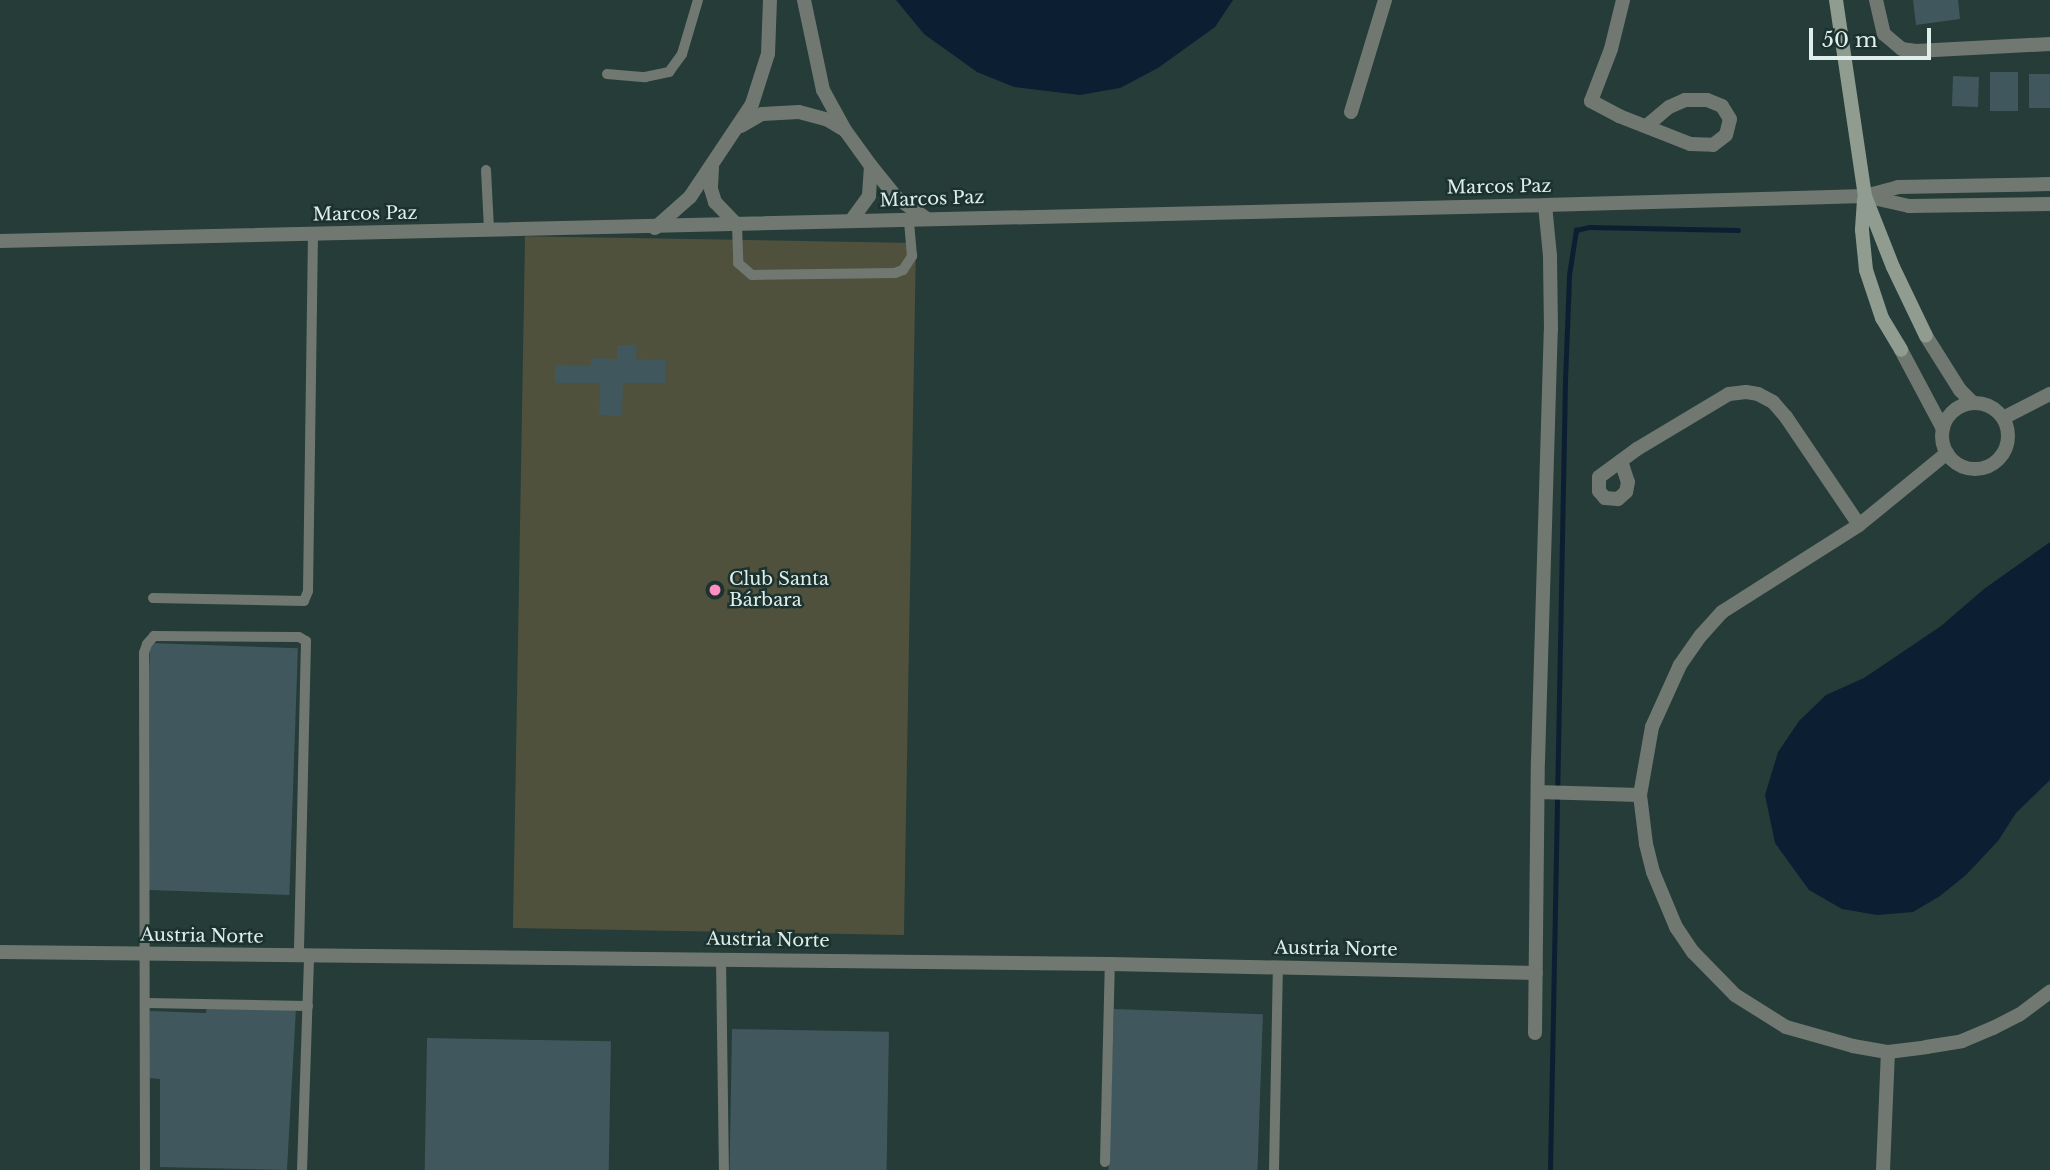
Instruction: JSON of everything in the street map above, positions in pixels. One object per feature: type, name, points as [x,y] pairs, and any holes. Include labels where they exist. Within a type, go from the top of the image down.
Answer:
[{"type":"street","points":[[655,228],[690,197],[740,127],[761,83],[768,54],[770,0]]},
{"type":"street","points":[[804,0],[823,90],[845,130],[897,198],[928,218]]},
{"type":"street","points":[[1351,112],[1385,0]]},
{"type":"street","points":[[1623,0],[1611,49],[1591,101],[1646,126],[1690,144],[1713,145],[1726,135],[1730,119],[1722,106],[1707,100],[1685,100],[1669,107],[1646,126]]},
{"type":"street","points":[[1836,0],[1865,195],[1893,267],[1926,336],[1960,390],[1972,403],[1990,407],[2003,418],[2007,427],[2006,448],[1993,464],[1973,469],[1963,467],[1947,453],[1943,429],[1882,318],[1866,270],[1862,230],[1865,195]]},
{"type":"street","points":[[1876,0],[1884,34],[1902,49],[1916,51],[2050,44]]},
{"type":"street","points":[[740,127],[762,114],[799,112],[828,120],[845,130]]},
{"type":"street","points":[[712,166],[711,189],[715,202],[737,225]]},
{"type":"street","points":[[851,221],[869,196],[871,166]]},
{"type":"street","points":[[1865,195],[1898,187],[2050,184]]},
{"type":"street","points":[[1865,195],[1909,206],[2050,204]]},
{"type":"street","name":"Marcos Paz","points":[[0,241],[655,228],[928,218],[1545,205],[1865,195]]},
{"type":"street","points":[[1535,1033],[1543,792],[1551,330],[1550,256],[1545,205]]},
{"type":"street","points":[[1621,461],[1729,394],[1758,394],[1773,402],[1786,417],[1859,524]]},
{"type":"street","points":[[2003,418],[2050,394]]},
{"type":"street","points":[[1943,429],[1954,411],[1972,403]]},
{"type":"street","points":[[1947,453],[1859,524],[1722,612],[1701,635],[1680,665],[1652,727],[1640,795],[1653,872],[1676,927],[1711,972],[1754,1010],[1786,1027],[1853,1046],[1888,1052],[1962,1041],[2019,1015],[2050,992]]},
{"type":"street","points":[[1543,792],[1640,795]]},
{"type":"street","name":"Austria Norte","points":[[0,952],[1278,966],[1536,973]]},
{"type":"street","points":[[1883,1170],[1888,1052]]},
{"type":"lane","points":[[607,74],[645,77],[669,72],[682,54],[698,0]]},
{"type":"lane","points":[[486,170],[489,230]]},
{"type":"lane","points":[[737,225],[738,263],[752,275],[895,273],[903,270],[912,256],[909,219]]},
{"type":"lane","points":[[153,598],[304,601],[308,591],[313,234]]},
{"type":"lane","points":[[145,1170],[147,1003],[144,653],[154,636],[299,637],[306,641],[304,957],[308,1006],[302,1170]]},
{"type":"lane","points":[[721,959],[724,1170]]},
{"type":"lane","points":[[1105,1162],[1110,964]]},
{"type":"lane","points":[[1274,1170],[1278,966]]},
{"type":"lane","points":[[147,1003],[308,1006]]},
{"type":"green space","name":"Club Santa Bárbara","points":[[525,236],[916,243],[904,935],[513,928]]},
{"type":"water","points":[[896,0],[1233,0],[1215,27],[1158,68],[1120,88],[1080,95],[1014,87],[977,72],[924,34]]},
{"type":"water","points":[[2050,542],[2050,780],[2016,813],[1998,841],[1966,875],[1940,896],[1913,912],[1877,915],[1842,909],[1809,890],[1775,843],[1765,795],[1778,752],[1799,721],[1826,695],[1864,678],[1941,626],[1984,589]]},
{"type":"building","points":[[1913,0],[1958,0],[1960,19],[1916,25]]},
{"type":"building","points":[[1990,72],[2018,72],[2018,111],[1990,111]]},
{"type":"building","points":[[2029,74],[2050,74],[2050,108],[2029,108]]},
{"type":"building","points":[[1953,76],[1979,77],[1978,107],[1952,106]]},
{"type":"building","points":[[617,345],[637,345],[636,359],[665,360],[665,383],[623,383],[622,416],[599,415],[600,383],[555,383],[555,365],[591,366],[591,358],[617,359]]},
{"type":"building","points":[[150,643],[298,648],[289,895],[141,890]]},
{"type":"building","points":[[207,1006],[296,1008],[287,1170],[160,1167],[160,1079],[149,1078],[150,1011],[206,1013]]},
{"type":"building","points":[[1114,1009],[1263,1014],[1257,1170],[1108,1170]]},
{"type":"building","points":[[732,1029],[889,1032],[887,1170],[730,1170]]},
{"type":"building","points":[[427,1038],[611,1041],[609,1170],[425,1170]]},
{"type":"waterway","points":[[1550,1170],[1565,381],[1569,275],[1576,230],[1589,227],[1738,230]]},
{"type":"place","name":"Club Santa Bárbara","points":[[715,590]]}]
